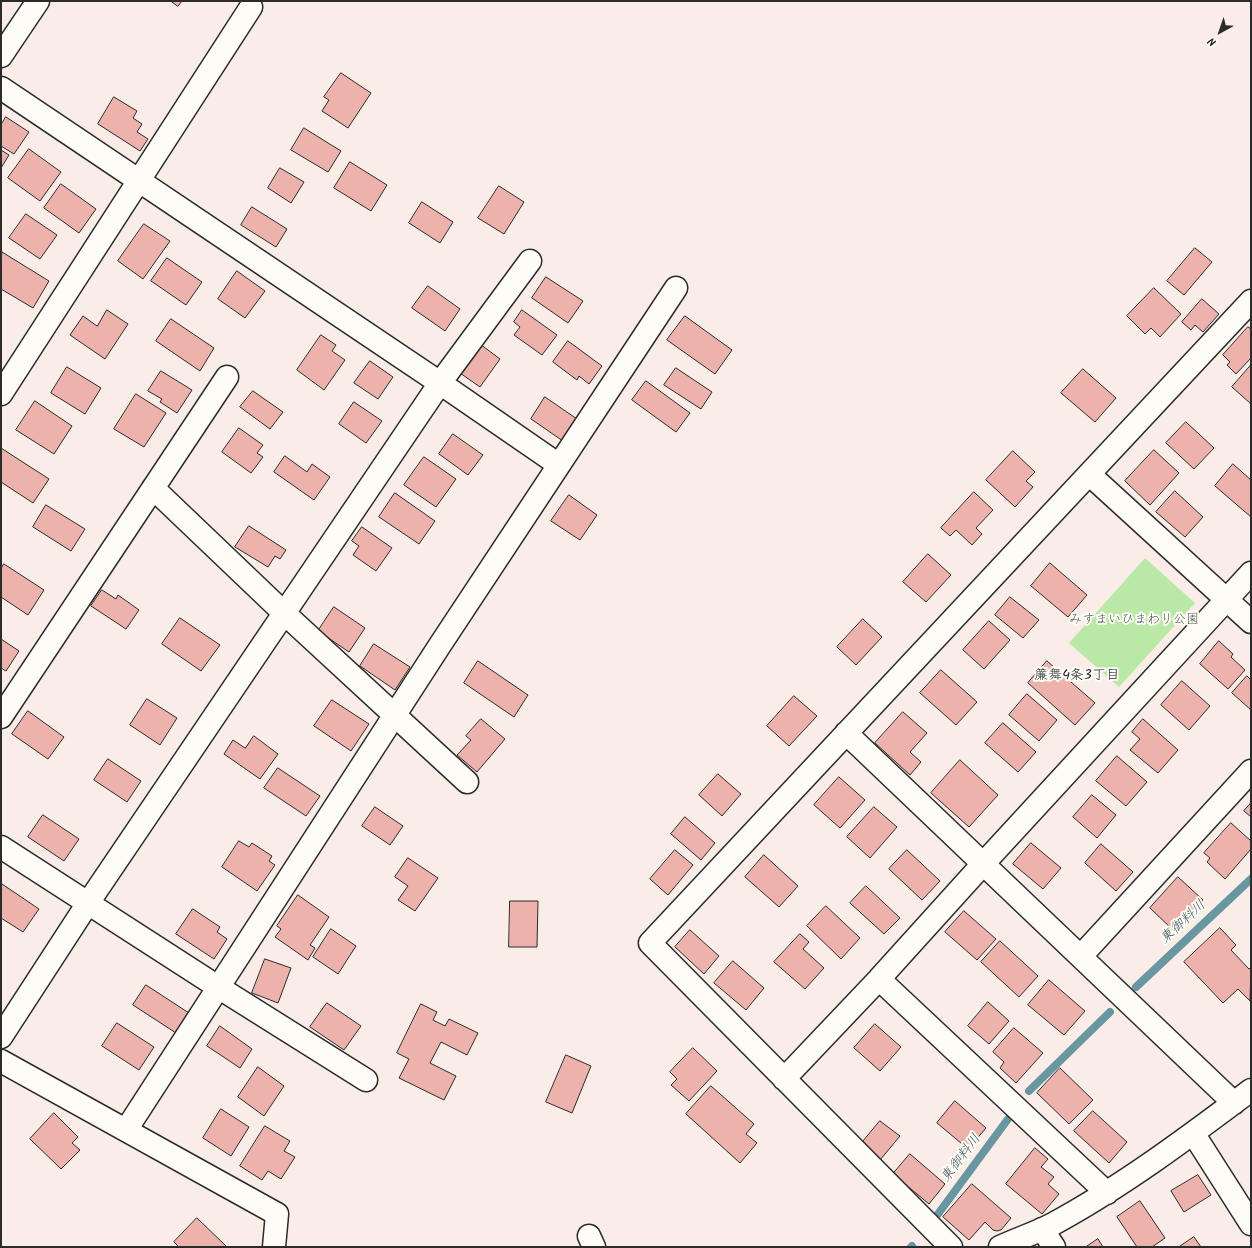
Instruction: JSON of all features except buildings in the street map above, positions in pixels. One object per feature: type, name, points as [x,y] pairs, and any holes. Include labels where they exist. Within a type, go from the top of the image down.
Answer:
[{"type":"street","points":[[1,56],[38,1]]},
{"type":"street","points":[[1,394],[7,370],[139,180],[251,7]]},
{"type":"street","points":[[1,88],[440,383],[559,465]]},
{"type":"street","points":[[1,1038],[88,903],[440,383],[530,261]]},
{"type":"street","points":[[126,1130],[395,715],[676,288]]},
{"type":"street","points":[[951,1247],[650,943],[1251,300]]},
{"type":"street","points":[[1,718],[226,377]]},
{"type":"street","points":[[1089,474],[1251,622]]},
{"type":"street","points":[[153,488],[284,613],[467,782]]},
{"type":"street","points":[[784,1079],[879,979],[1251,573]]},
{"type":"street","points":[[846,733],[1080,956],[1243,1096],[1107,1193],[1042,1229],[1000,1247]]},
{"type":"street","points":[[1080,956],[1251,771]]},
{"type":"street","points":[[1,847],[218,987],[366,1080]]},
{"type":"street","points":[[879,979],[1107,1193]]},
{"type":"street","points":[[1,1061],[277,1214],[274,1247]]},
{"type":"street","points":[[1193,1133],[1251,1224]]},
{"type":"street","points":[[1042,1229],[1054,1247]]},
{"type":"green space","name":"みすまいひまわり公園","points":[[1145,558],[1195,603],[1119,687],[1069,643]]},
{"type":"waterway","name":"東御料川","points":[[1136,987],[1251,879]]},
{"type":"waterway","name":"東御料川","points":[[1029,1091],[1110,1012]]},
{"type":"waterway","name":"東御料川","points":[[938,1214],[1008,1119]]},
{"type":"district","name":"簾舞4条3丁目","points":[[1077,677]]}]
